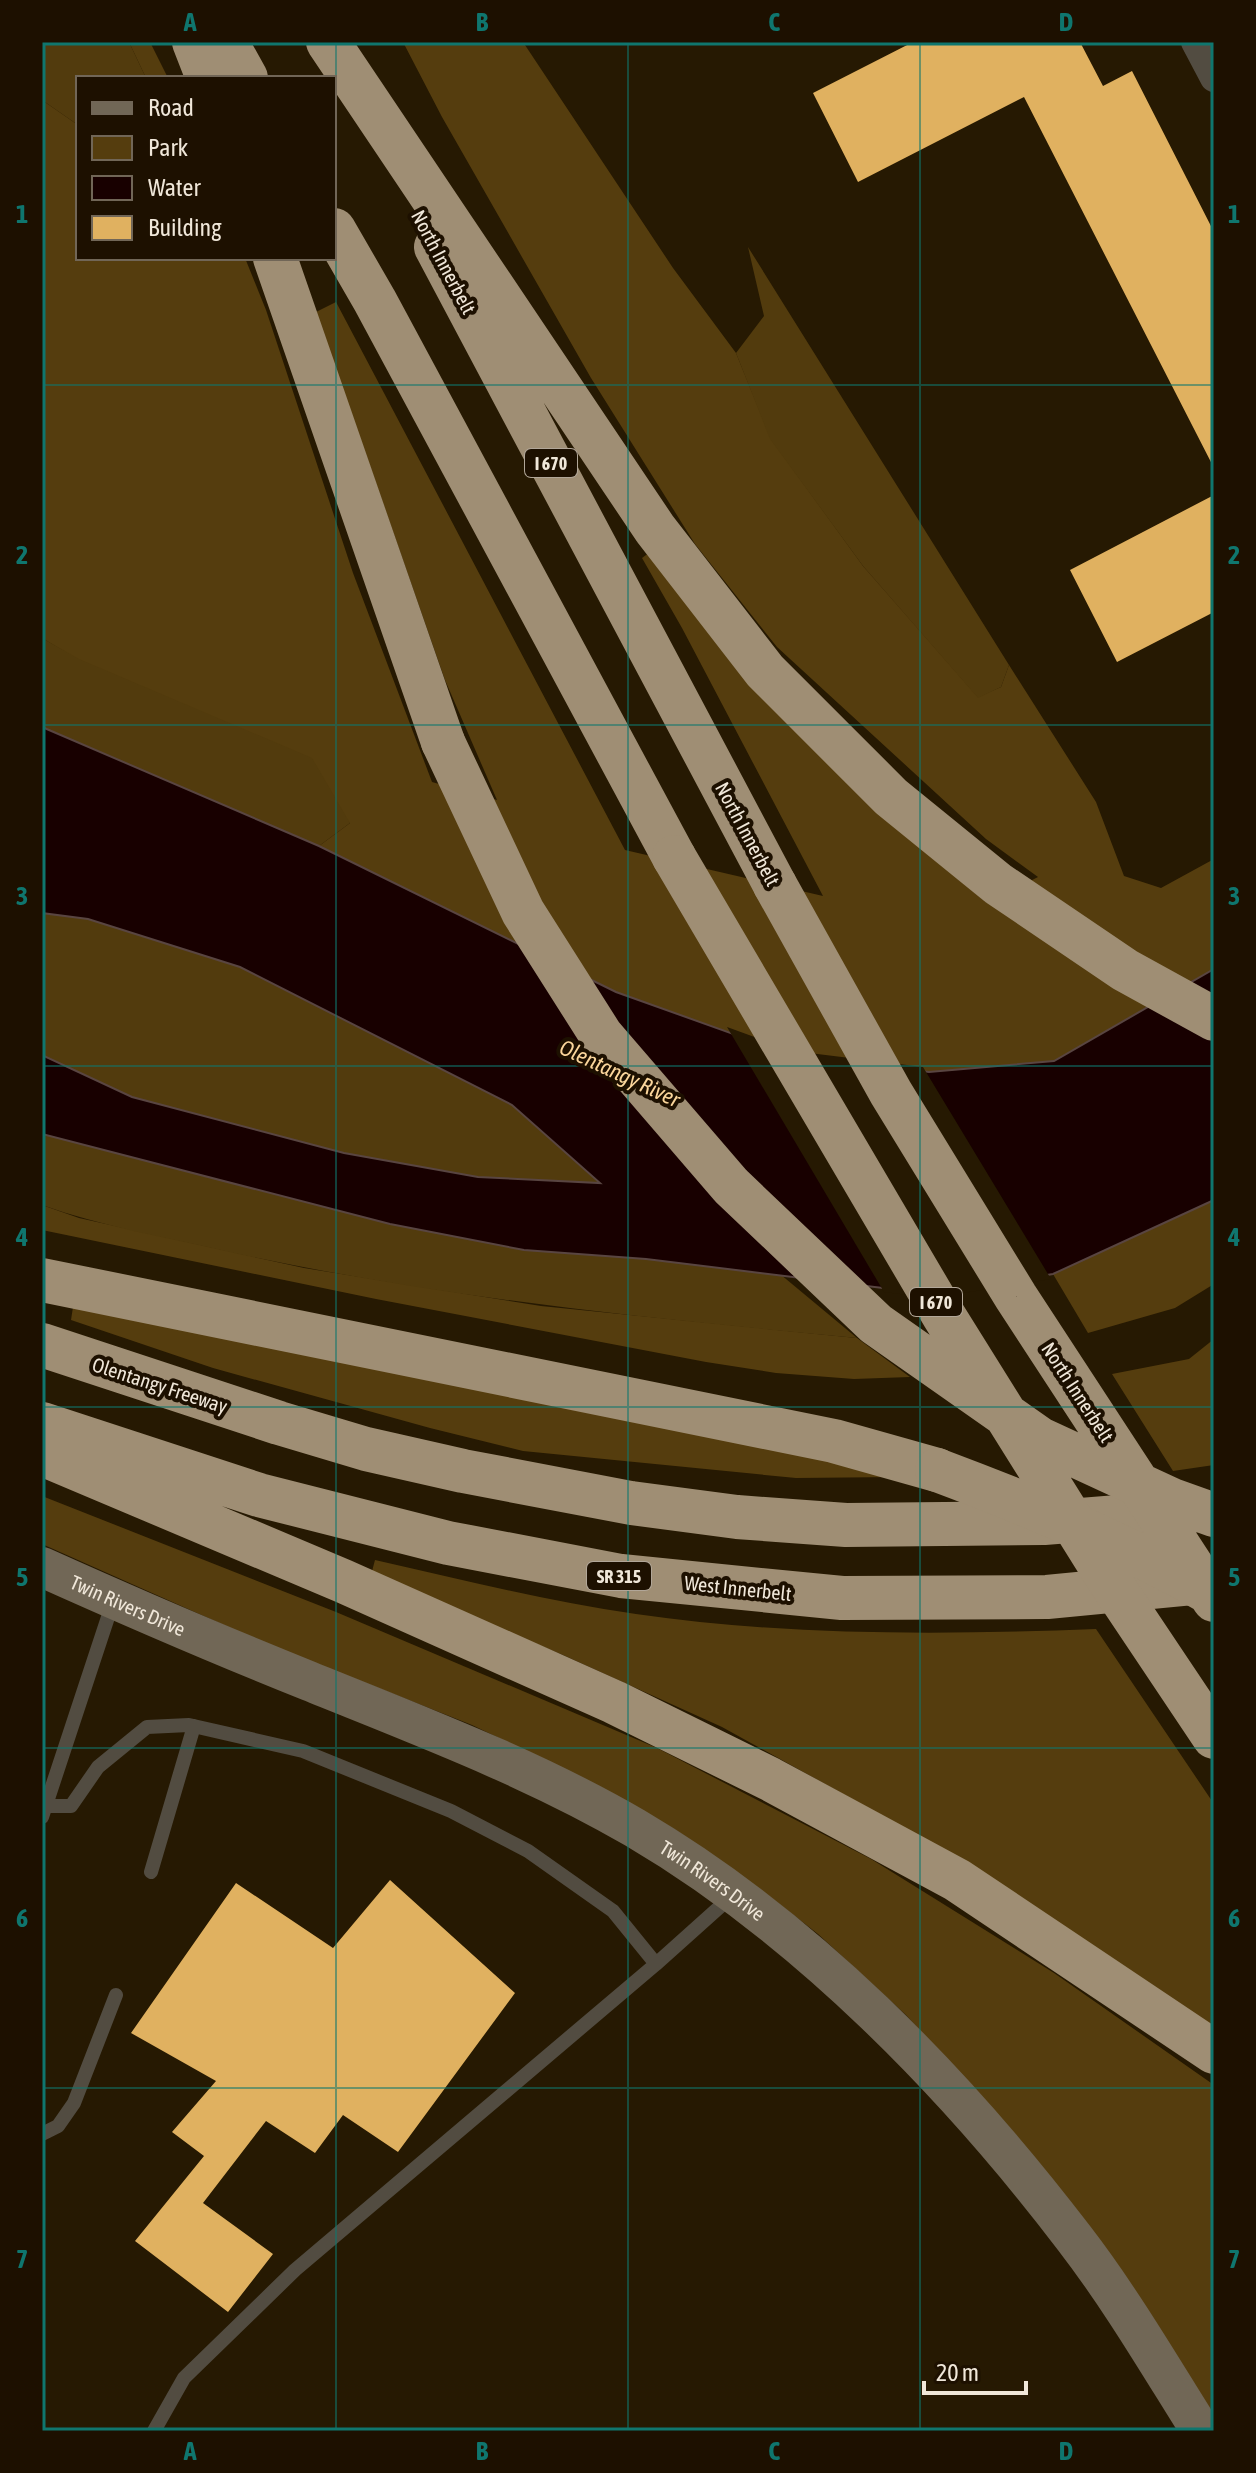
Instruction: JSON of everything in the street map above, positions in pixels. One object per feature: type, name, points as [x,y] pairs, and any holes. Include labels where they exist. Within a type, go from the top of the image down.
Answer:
[{"type":"highway","points":[[194,42],[207,76]]},
{"type":"highway","points":[[226,42],[245,76]]},
{"type":"highway","points":[[328,42],[655,529],[765,671],[891,797],[998,884],[1125,970],[1214,1019]]},
{"type":"highway","name":"North Innerbelt","points":[[328,42],[775,885],[891,1093],[999,1270],[1214,1598]]},
{"type":"highway","name":"I 670","points":[[336,233],[674,857],[944,1316],[1107,1577],[1214,1737]]},
{"type":"highway","points":[[276,260],[443,742],[523,912],[601,1035],[731,1186],[876,1324],[1040,1439],[1172,1500],[1214,1515]]},
{"type":"highway","points":[[42,1280],[820,1438],[937,1470],[1007,1497],[1108,1541],[1214,1598]]},
{"type":"highway","name":"Olentangy Freeway","points":[[42,1345],[366,1449],[631,1503],[737,1517],[846,1525],[1044,1523],[1214,1508]]},
{"type":"highway","name":"West Innerbelt","points":[[42,1424],[259,1495],[448,1543],[621,1576],[842,1598],[1047,1597],[1214,1581]]},
{"type":"highway","points":[[42,1454],[343,1581],[614,1702],[770,1779],[957,1880],[1214,2052]]},
{"type":"main road","name":"Twin Rivers Drive","points":[[42,1567],[230,1650],[487,1754],[564,1789],[636,1829],[734,1895],[805,1951],[863,2003],[1000,2147],[1075,2239],[1201,2431]]},
{"type":"street","points":[[1195,42],[1214,78]]},
{"type":"lane","points":[[114,1599],[43,1810],[71,1806],[98,1767],[147,1727],[194,1726],[303,1751],[451,1811],[528,1851],[613,1911],[656,1964]]},
{"type":"lane","points":[[151,1872],[194,1726]]},
{"type":"lane","points":[[154,2431],[184,2378],[212,2347],[295,2270],[734,1895]]},
{"type":"lane","points":[[42,2134],[58,2126],[74,2103],[116,1995]]},
{"type":"green space","points":[[129,42],[150,42],[167,76],[145,76]]},
{"type":"green space","points":[[403,42],[523,42],[673,268],[736,353],[771,439],[863,566],[978,697],[1001,687],[1009,665],[1096,802],[1124,876],[1161,888],[1214,859],[1214,969],[1054,1061],[929,1072],[792,1055],[616,992],[319,846],[350,823],[42,638],[42,100],[76,124],[76,260],[246,260],[266,310],[353,573],[432,782],[497,800],[445,680],[316,312],[336,302],[625,850],[823,896],[642,558],[650,552],[958,879],[987,903],[1038,877],[986,839],[777,647],[695,544],[591,378],[442,117]]},
{"type":"green space","points":[[1214,1200],[1214,1284],[1175,1308],[1088,1333],[1053,1274]]},
{"type":"green space","points":[[42,1205],[79,1218],[304,1268],[541,1306],[857,1338],[910,1377],[854,1379],[776,1373],[376,1299],[42,1230]]},
{"type":"green space","points":[[73,1307],[624,1414],[898,1477],[796,1478],[523,1451],[213,1368],[71,1320]]},
{"type":"green space","points":[[1214,1339],[1214,1465],[1173,1471],[1112,1374],[1189,1359]]},
{"type":"green space","points":[[42,1496],[336,1612],[657,1748],[871,1859],[1054,1973],[1214,2085],[1214,2416],[1010,2128],[906,2015],[818,1934],[676,1830],[593,1783],[472,1725],[262,1642],[42,1544]]},
{"type":"green space","points":[[375,1560],[570,1603],[693,1621],[866,1632],[1096,1629],[1214,1804],[1214,2033],[930,1842],[722,1727],[563,1655],[371,1575]]},
{"type":"shaded area","points":[[42,42],[129,42],[145,76],[76,76],[76,124],[42,100]]},
{"type":"shaded area","points":[[748,247],[1009,665],[1001,687],[978,698],[863,566],[770,439],[736,353],[764,316]]},
{"type":"shaded area","points":[[42,638],[79,659],[312,758],[350,823],[319,846],[42,727]]},
{"type":"shaded area","points":[[42,913],[88,919],[240,967],[512,1105],[601,1184],[478,1177],[344,1153],[132,1097],[42,1055]]},
{"type":"shaded area","points":[[42,1134],[390,1224],[524,1250],[646,1259],[780,1274],[857,1338],[619,1314],[460,1293],[303,1267],[109,1225],[42,1205]]},
{"type":"water","name":"Olentangy River","points":[[42,727],[319,846],[616,992],[792,1055],[929,1072],[1054,1061],[1214,969],[1214,1200],[1053,1274],[932,1294],[646,1259],[524,1250],[390,1224],[42,1134],[42,1055],[132,1097],[344,1153],[478,1177],[600,1183],[512,1105],[240,967],[88,919],[42,913]]},
{"type":"pier","points":[[727,1027],[793,1051],[923,1067],[1051,1279],[932,1298],[884,1292]]},
{"type":"building","points":[[913,42],[1080,42],[1103,86],[1132,71],[1214,232],[1214,468],[1024,97],[858,182],[813,93]]},
{"type":"building","points":[[1214,495],[1214,612],[1117,662],[1070,570]]},
{"type":"building","points":[[390,1880],[515,1993],[398,2152],[343,2115],[315,2153],[266,2121],[203,2203],[273,2254],[228,2312],[135,2241],[204,2156],[172,2132],[216,2081],[131,2033],[236,1883],[333,1948]]}]
